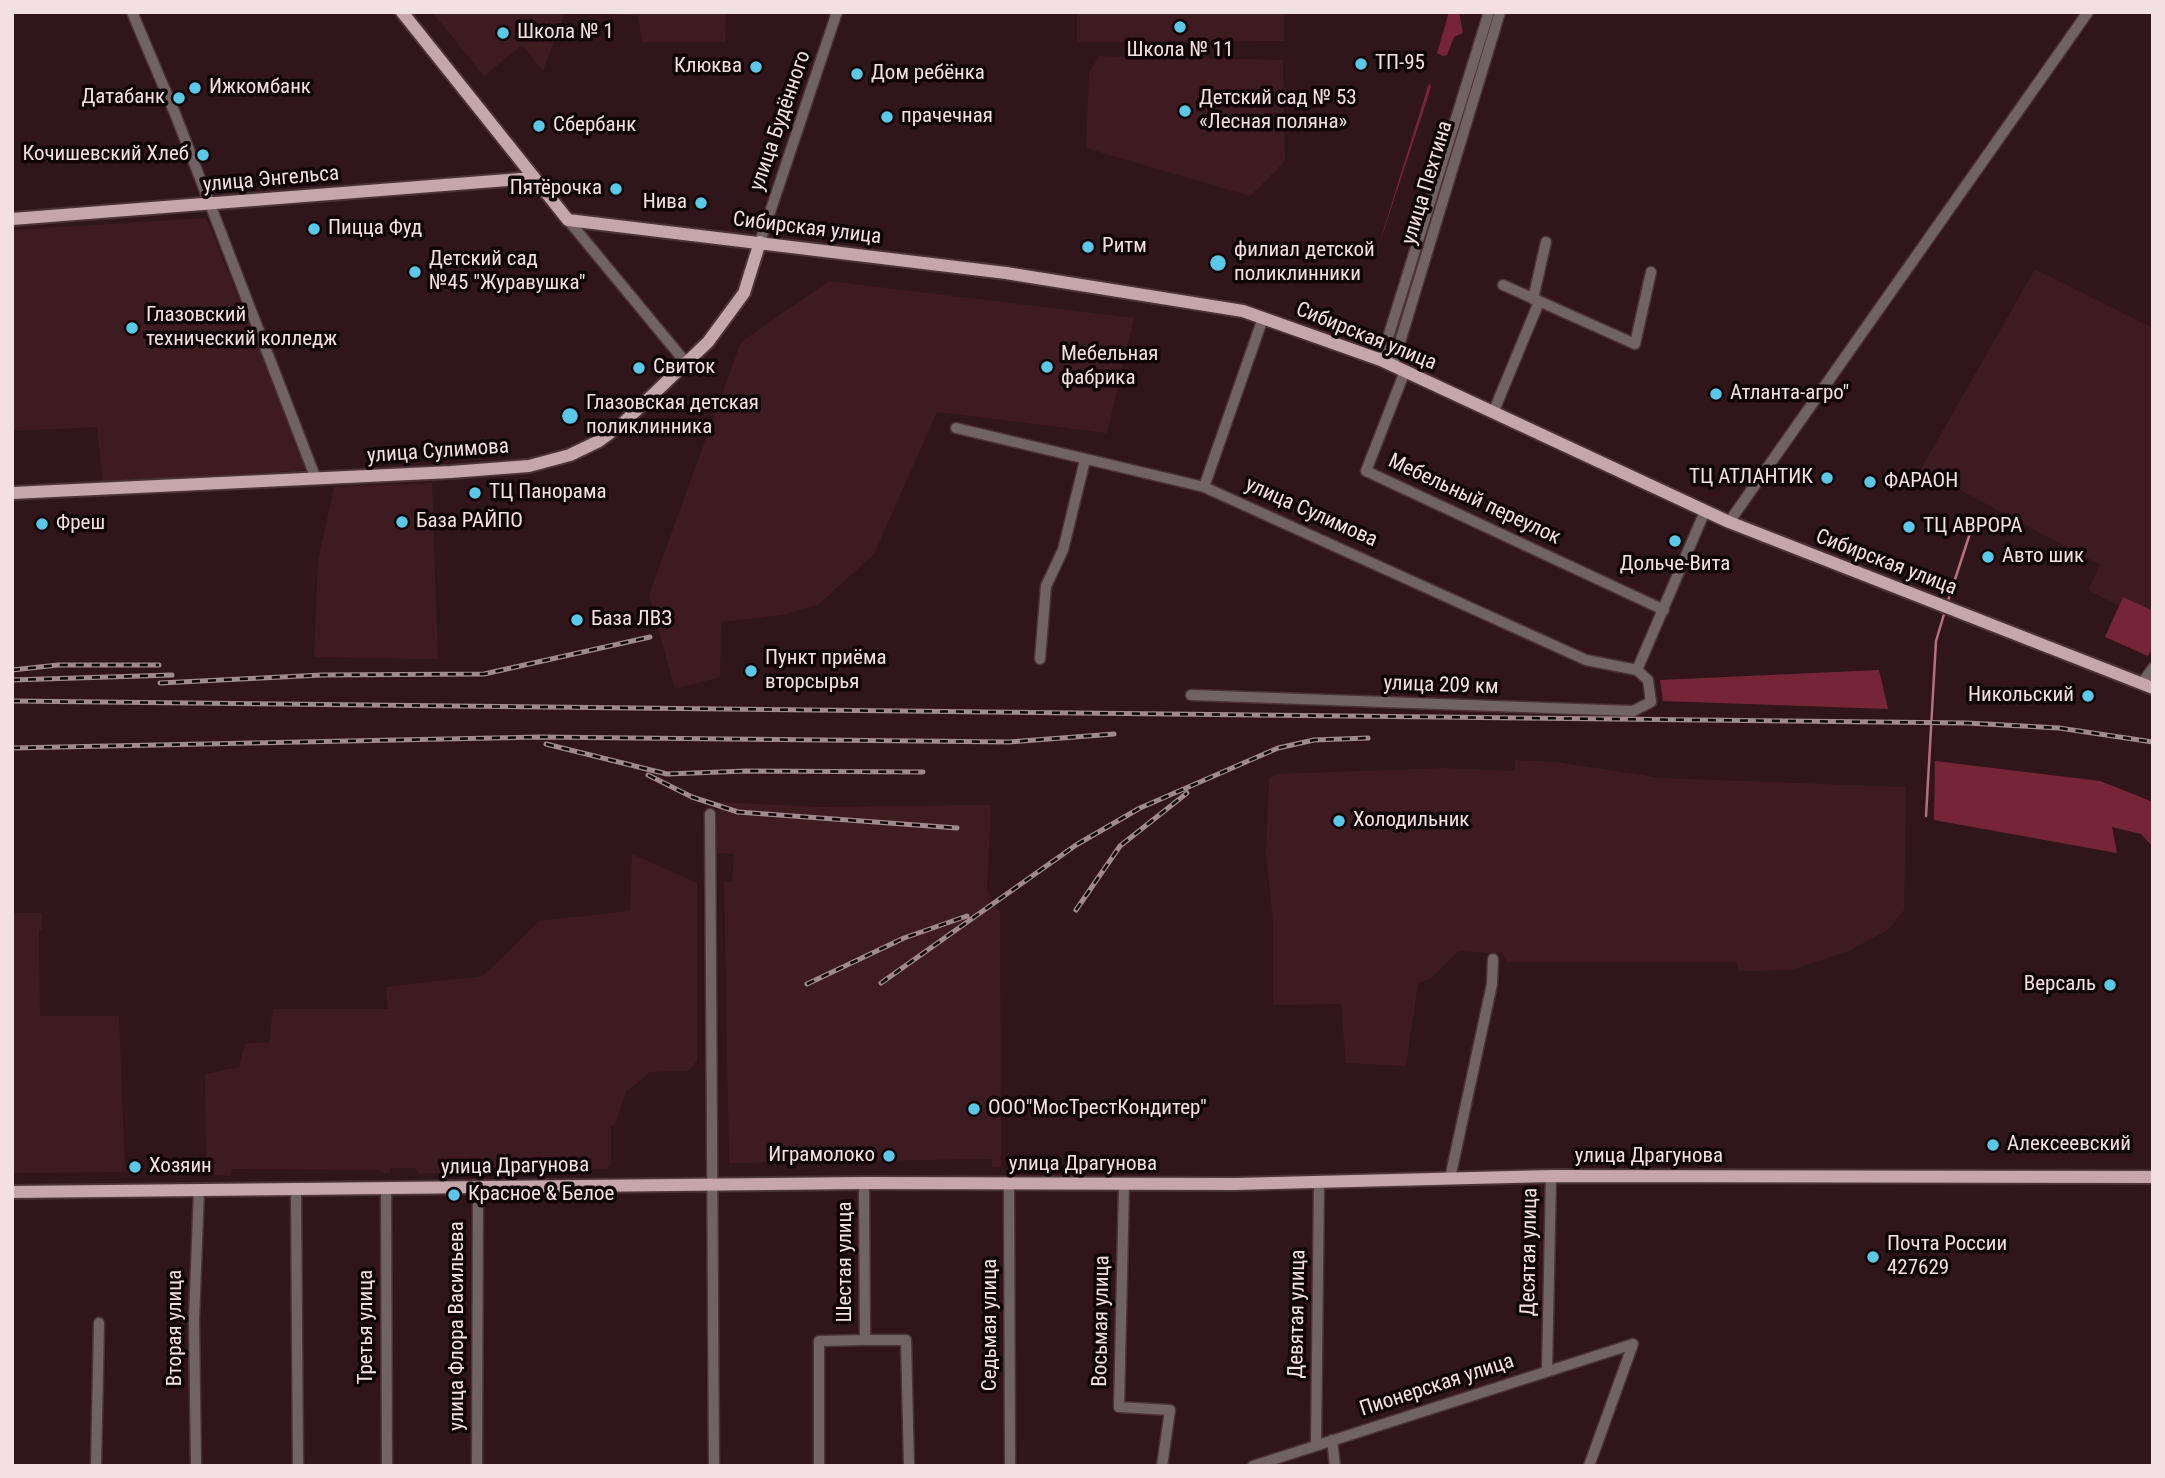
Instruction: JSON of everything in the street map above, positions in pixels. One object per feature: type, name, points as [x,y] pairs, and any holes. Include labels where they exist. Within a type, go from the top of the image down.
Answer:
[{"type":"main road","points":[[402,12],[568,220]]},
{"type":"main road","name":"улица Энгельса","points":[[12,219],[533,178]]},
{"type":"main road","name":"Сибирская улица","points":[[568,220],[1006,273],[1163,297],[1264,317],[1387,363],[1729,522],[2147,686]]},
{"type":"main road","name":"улица Сулимова","points":[[12,493],[499,469],[561,458],[599,441],[621,425],[687,364],[734,311],[744,293],[760,242]]},
{"type":"main road","name":"улица Драгунова","points":[[12,1192],[864,1183],[1124,1185],[1551,1176],[2153,1177]]},
{"type":"street","points":[[132,12],[176,116],[316,479]]},
{"type":"street","name":"улица Будённого","points":[[760,242],[837,12]]},
{"type":"street","name":"улица Пехтина","points":[[1387,363],[1489,12]]},
{"type":"street","name":"улица Пехтина","points":[[1387,363],[1500,12]]},
{"type":"street","points":[[1729,522],[2088,12]]},
{"type":"street","points":[[568,220],[687,364]]},
{"type":"street","points":[[1493,412],[1536,301],[1546,242]]},
{"type":"street","points":[[1503,285],[1635,344],[1651,272]]},
{"type":"street","points":[[1204,486],[1264,317]]},
{"type":"street","name":"Мебельный переулок","points":[[1405,371],[1366,471],[1664,610]]},
{"type":"street","name":"улица Сулимова","points":[[957,428],[1204,486],[1586,660],[1637,670]]},
{"type":"street","points":[[1040,659],[1046,586],[1063,550],[1085,460]]},
{"type":"street","points":[[1637,670],[1705,511]]},
{"type":"street","points":[[2147,686],[2153,668]]},
{"type":"street","name":"улица 209 км","points":[[1191,695],[1633,711],[1650,702],[1648,680],[1637,670]]},
{"type":"street","points":[[710,814],[714,1466]]},
{"type":"street","points":[[1450,1178],[1492,984],[1493,959]]},
{"type":"street","name":"Десятая улица","points":[[1547,1371],[1551,1176]]},
{"type":"street","name":"Девятая улица","points":[[1316,1446],[1319,1182]]},
{"type":"street","name":"Шестая улица","points":[[864,1183],[865,1340]]},
{"type":"street","name":"Седьмая улица","points":[[1009,1184],[1010,1466]]},
{"type":"street","name":"Восьмая улица","points":[[1124,1185],[1119,1407],[1170,1410],[1162,1466]]},
{"type":"street","name":"улица Флора Васильева","points":[[477,1466],[478,1187]]},
{"type":"street","points":[[296,1189],[298,1466]]},
{"type":"street","name":"Третья улица","points":[[386,1189],[387,1466]]},
{"type":"street","name":"Вторая улица","points":[[196,1466],[194,1320],[199,1190]]},
{"type":"street","points":[[96,1466],[99,1322]]},
{"type":"street","name":"Шестая улица","points":[[819,1466],[819,1341],[865,1340],[906,1340],[909,1466]]},
{"type":"street","name":"Пионерская улица","points":[[1253,1466],[1633,1344],[1590,1466]]},
{"type":"street","points":[[1332,1440],[1335,1466]]},
{"type":"shaded area","name":"Школа № 1","points":[[432,12],[565,12],[543,71],[522,45],[484,76]]},
{"type":"shaded area","points":[[580,12],[726,12],[725,42],[642,42],[638,16]]},
{"type":"shaded area","name":"Школа № 11","points":[[1077,12],[1284,12],[1284,41],[1077,42]]},
{"type":"shaded area","points":[[1449,12],[1459,12],[1463,33],[1454,37],[1447,55],[1443,56],[1437,53]]},
{"type":"shaded area","name":"Детский сад № 53 «Лесная поляна»","points":[[1099,56],[1283,60],[1285,161],[1250,196],[1086,148],[1089,73]]},
{"type":"shaded area","points":[[1429,83],[1431,87],[1428,97],[1377,251]]},
{"type":"shaded area","name":"Глазовский технический колледж","points":[[206,218],[309,470],[103,482],[97,427],[12,431],[12,230]]},
{"type":"shaded area","points":[[2035,269],[2153,328],[2153,623],[2088,590],[2100,565],[1921,469]]},
{"type":"shaded area","points":[[829,281],[1134,318],[1107,433],[937,412],[874,554],[818,605],[782,615],[721,622],[720,677],[675,689],[649,595],[741,342]]},
{"type":"shaded area","points":[[432,483],[438,659],[314,657],[318,560],[334,487]]},
{"type":"shaded area","points":[[2123,597],[2153,611],[2153,647],[2148,656],[2105,637]]},
{"type":"shaded area","points":[[1879,670],[1888,709],[1663,701],[1660,680]]},
{"type":"shaded area","points":[[1515,760],[1556,762],[1661,778],[1906,787],[1904,910],[1889,929],[1849,951],[1791,970],[1740,971],[1736,962],[1507,962],[1502,954],[1459,951],[1430,979],[1418,983],[1406,1066],[1346,1063],[1341,1004],[1273,1005],[1273,921],[1266,855],[1269,778],[1276,774],[1446,768],[1515,771]]},
{"type":"shaded area","points":[[1935,761],[2100,781],[2153,802],[2153,847],[2141,834],[2112,827],[2117,853],[1934,820]]},
{"type":"shaded area","points":[[719,802],[819,807],[991,805],[987,890],[1000,913],[1001,1167],[992,1168],[992,1159],[729,1163],[724,882],[732,881],[734,854],[715,853]]},
{"type":"shaded area","points":[[632,854],[697,883],[697,1061],[687,1071],[650,1072],[626,1092],[615,1125],[611,1126],[611,1163],[607,1169],[470,1168],[466,1172],[419,1174],[415,1168],[390,1168],[390,1173],[381,1173],[380,1170],[232,1169],[231,1176],[206,1175],[205,1074],[239,1067],[245,1044],[269,1042],[273,1009],[388,1009],[386,987],[483,976],[539,921],[630,911]]},
{"type":"shaded area","points":[[12,913],[42,913],[42,930],[39,930],[40,1016],[119,1016],[125,1172],[12,1173]]},
{"type":"waterway","points":[[1947,604],[1975,518]]},
{"type":"waterway","points":[[1926,816],[1936,641],[1945,611]]},
{"type":"railway","points":[[160,683],[322,675],[484,674],[650,637]]},
{"type":"railway","points":[[12,670],[58,665],[159,665]]},
{"type":"railway","points":[[12,680],[172,675]]},
{"type":"railway","points":[[12,701],[1967,723],[2059,728],[2153,742]]},
{"type":"railway","points":[[12,748],[541,737],[1009,742],[1114,734]]},
{"type":"railway","points":[[881,983],[1076,845],[1140,808],[1278,748],[1314,740],[1368,738]]},
{"type":"railway","points":[[546,744],[667,774],[746,771],[923,772]]},
{"type":"railway","points":[[648,775],[692,797],[738,812],[957,828]]},
{"type":"railway","points":[[1076,910],[1120,846],[1187,793]]},
{"type":"railway","points":[[807,984],[904,938],[967,916]]},
{"type":"place","name":"Школа № 11","points":[[1180,27]]},
{"type":"place","name":"Школа № 1","points":[[503,33]]},
{"type":"place","name":"ТП-95","points":[[1361,64]]},
{"type":"place","name":"Клюква","points":[[756,67]]},
{"type":"place","name":"Дом ребёнка","points":[[857,74]]},
{"type":"place","name":"Ижкомбанк","points":[[195,88]]},
{"type":"place","name":"Датабанк","points":[[179,98]]},
{"type":"place","name":"Детский сад № 53 «Лесная поляна»","points":[[1185,111]]},
{"type":"place","name":"прачечная","points":[[887,117]]},
{"type":"place","name":"Сбербанк","points":[[539,126]]},
{"type":"place","name":"Кочишевский Хлеб","points":[[203,155]]},
{"type":"place","name":"Пятёрочка","points":[[616,189]]},
{"type":"place","name":"Нива","points":[[701,203]]},
{"type":"place","name":"Пицца Фуд","points":[[314,229]]},
{"type":"place","name":"Ритм","points":[[1088,247]]},
{"type":"place","name":"филиал детской поликлинники","points":[[1218,263]]},
{"type":"place","name":"Детский сад №45 \"Журавушка\"","points":[[415,272]]},
{"type":"place","name":"Глазовский технический колледж","points":[[132,328]]},
{"type":"place","name":"Мебельная фабрика","points":[[1047,367]]},
{"type":"place","name":"Свиток","points":[[639,368]]},
{"type":"place","name":"Атланта-агро\"","points":[[1716,394]]},
{"type":"place","name":"Глазовская детская поликлинника","points":[[570,416]]},
{"type":"place","name":"ТЦ АТЛАНТИК","points":[[1827,478]]},
{"type":"place","name":"ФАРАОН","points":[[1870,482]]},
{"type":"place","name":"ТЦ Панорама","points":[[475,493]]},
{"type":"place","name":"База РАЙПО","points":[[402,522]]},
{"type":"place","name":"Фреш","points":[[42,524]]},
{"type":"place","name":"ТЦ АВРОРА","points":[[1909,527]]},
{"type":"place","name":"Дольче-Вита","points":[[1675,541]]},
{"type":"place","name":"Авто шик","points":[[1988,557]]},
{"type":"place","name":"База ЛВЗ","points":[[577,620]]},
{"type":"place","name":"Пункт приёма вторсырья","points":[[751,671]]},
{"type":"place","name":"Никольский","points":[[2088,696]]},
{"type":"place","name":"Холодильник","points":[[1339,821]]},
{"type":"place","name":"Версаль","points":[[2110,985]]},
{"type":"place","name":"ООО\"МосТрестКондитер\"","points":[[974,1109]]},
{"type":"place","name":"Алексеевский","points":[[1993,1145]]},
{"type":"place","name":"Играмолоко","points":[[889,1156]]},
{"type":"place","name":"Хозяин","points":[[135,1167]]},
{"type":"place","name":"Красное & Белое","points":[[454,1195]]},
{"type":"place","name":"Почта России 427629","points":[[1873,1257]]}]
